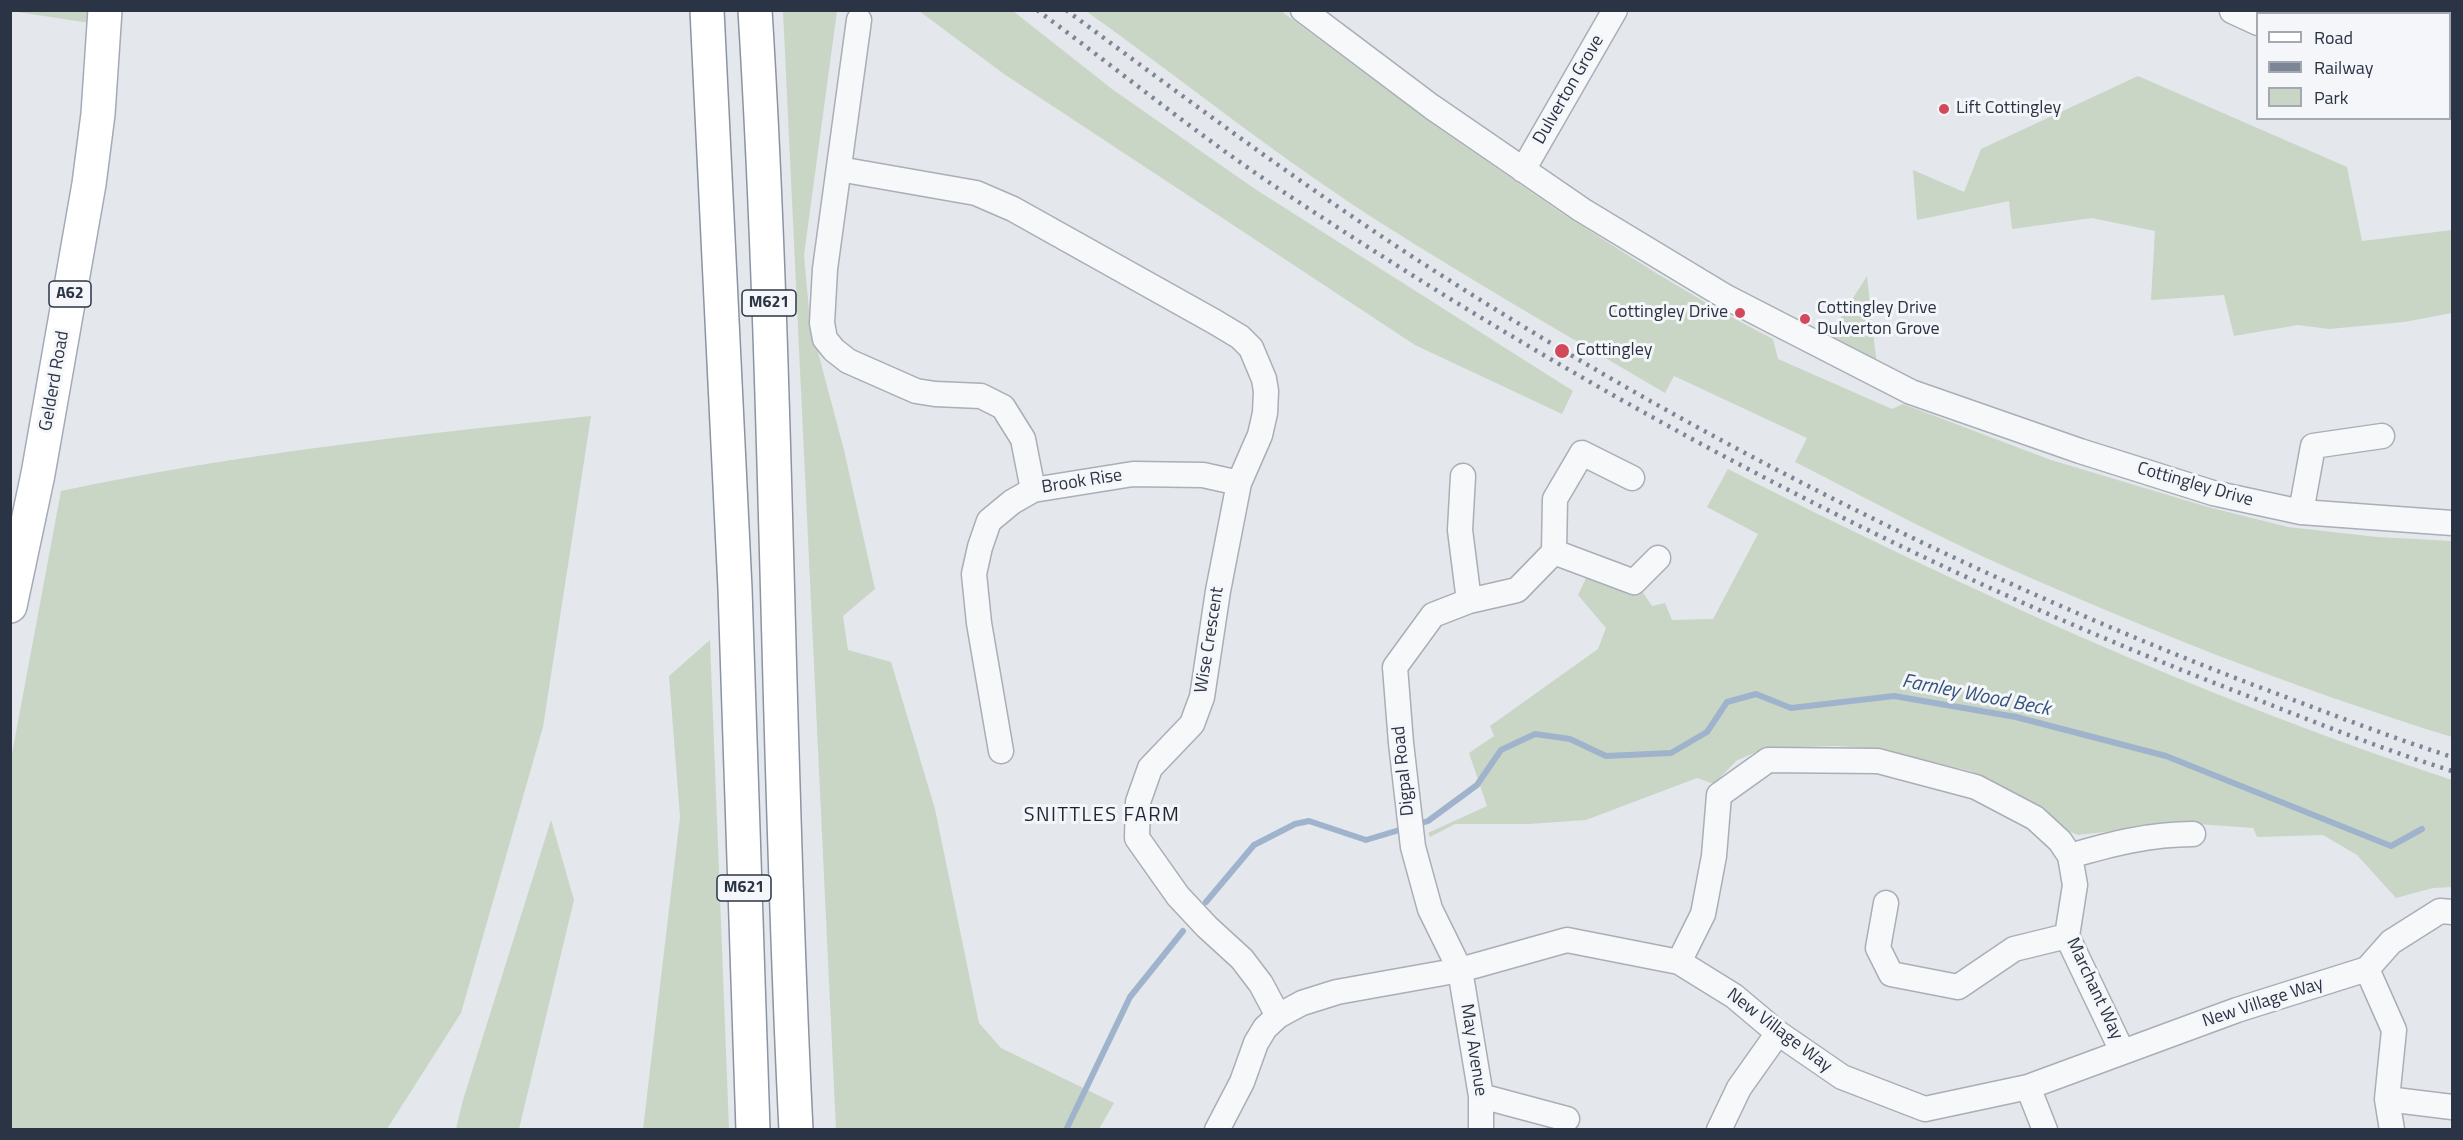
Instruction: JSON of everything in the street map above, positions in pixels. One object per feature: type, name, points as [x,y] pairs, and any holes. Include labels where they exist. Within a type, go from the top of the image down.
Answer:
[{"type":"main road","name":"Gelderd Road","points":[[10,606],[38,474],[89,184],[98,114],[105,10]]},
{"type":"main road","name":"M621","points":[[707,10],[735,589],[753,1130]]},
{"type":"main road","name":"M621","points":[[755,10],[765,168],[777,597],[796,1130]]},
{"type":"street","name":"Cottingley Drive","points":[[1303,10],[1432,107],[1523,170],[1646,249],[1726,297],[1911,392],[2080,451],[2213,493],[2301,512],[2452,523]]},
{"type":"street","name":"Dulverton Grove","points":[[1523,170],[1615,10]]},
{"type":"street","points":[[2232,11],[2256,22]]},
{"type":"street","points":[[859,20],[822,299],[825,339],[848,361],[916,391],[944,395],[981,396],[1003,406],[1023,439],[1033,490]]},
{"type":"street","name":"Wise Crescent","points":[[839,169],[975,193],[1013,209],[1240,337],[1251,348],[1260,367],[1266,391],[1260,435],[1239,483],[1218,591],[1202,696],[1192,724],[1150,768],[1138,802],[1137,838],[1178,896],[1242,959],[1261,984],[1278,1016]]},
{"type":"street","points":[[2301,512],[2313,446],[2382,436]]},
{"type":"street","points":[[1632,478],[1582,453],[1555,499],[1554,552],[1634,582],[1658,558]]},
{"type":"street","name":"Brook Rise","points":[[1001,751],[979,623],[974,574],[989,521],[1012,502],[1033,490],[1133,474],[1203,475],[1239,483]]},
{"type":"street","points":[[1462,476],[1460,530],[1470,601]]},
{"type":"street","name":"Digpal Road","points":[[1460,970],[1430,909],[1413,847],[1395,667],[1433,615],[1470,601],[1517,590],[1554,552]]},
{"type":"street","points":[[1679,962],[1703,914],[1714,856],[1719,795],[1768,760],[1878,761],[1976,787],[2034,818],[2060,841],[2070,856],[2138,838],[2161,834],[2193,834]]},
{"type":"street","name":"Marchant Way","points":[[2070,856],[2075,885],[2067,936],[2122,1051]]},
{"type":"street","points":[[1886,903],[1878,948],[1891,974],[1958,987],[2014,949],[2067,936]]},
{"type":"street","points":[[2392,1130],[2387,1100],[2394,1030],[2367,969],[2391,942],[2440,911],[2452,912]]},
{"type":"street","name":"New Village Way","points":[[1217,1130],[1242,1083],[1256,1043],[1265,1028],[1278,1016],[1302,1003],[1337,992],[1460,970],[1568,940],[1679,962],[1734,996],[1778,1033],[1842,1077],[1925,1109],[2028,1087],[2252,1005],[2367,969]]},
{"type":"street","name":"May Avenue","points":[[1460,970],[1481,1096],[1481,1130]]},
{"type":"street","points":[[1719,1130],[1739,1088],[1778,1033]]},
{"type":"street","points":[[2028,1087],[2044,1130]]},
{"type":"street","points":[[1481,1096],[1567,1119]]},
{"type":"street","points":[[2387,1100],[2452,1107]]},
{"type":"green space","points":[[11,11],[91,11],[90,23]]},
{"type":"green space","points":[[783,11],[837,11],[804,255],[810,322],[844,450],[875,589],[843,616],[848,650],[891,662],[935,809],[979,1023],[1001,1048],[1114,1103],[1099,1129],[836,1129]]},
{"type":"green space","points":[[919,11],[1013,11],[1112,89],[1255,189],[1573,391],[1562,414],[1415,345],[1004,74]]},
{"type":"green space","points":[[1086,11],[1281,11],[1437,127],[1560,212],[1656,273],[1773,339],[1778,359],[1892,409],[1903,404],[2051,460],[2208,507],[2288,527],[2377,537],[2452,541],[2452,737],[2274,677],[2158,632],[2043,583],[1938,535],[1795,462],[1807,438],[1674,376],[1665,393],[1451,267],[1343,198]]},
{"type":"green space","points":[[2138,76],[2347,167],[2362,241],[2452,230],[2452,313],[2404,322],[2329,329],[2298,325],[2234,336],[2224,295],[2151,300],[2155,231],[2092,218],[2012,229],[2009,201],[1917,220],[1913,170],[1964,192],[1981,149]]},
{"type":"green space","points":[[1867,276],[1878,376],[1822,347]]},
{"type":"green space","points":[[591,416],[543,727],[461,1013],[387,1129],[11,1129],[11,759],[61,491],[258,456],[391,438]]},
{"type":"green space","points":[[1728,469],[1905,556],[2084,638],[2266,714],[2452,780],[2452,887],[2433,888],[2396,898],[2357,855],[2323,835],[2257,837],[2253,828],[2183,823],[2078,835],[2063,829],[2041,808],[1971,771],[1877,749],[1837,746],[1765,748],[1736,761],[1714,784],[1697,778],[1586,820],[1529,824],[1455,824],[1430,837],[1428,833],[1487,806],[1469,753],[1494,736],[1490,726],[1598,649],[1606,628],[1578,595],[1587,576],[1642,591],[1652,606],[1665,603],[1672,620],[1713,619],[1758,534],[1707,507]]},
{"type":"green space","points":[[710,640],[729,1129],[643,1129],[680,817],[669,676]]},
{"type":"green space","points":[[551,820],[574,900],[519,1129],[456,1129],[463,1100]]},
{"type":"waterway","name":"Farnley Wood Beck","points":[[1415,825],[1428,821],[1477,785],[1501,750],[1535,734],[1570,739],[1606,756],[1671,753],[1707,732],[1727,702],[1756,694],[1791,708],[1894,696],[2016,717],[2166,756],[2391,846],[2422,829]]},
{"type":"waterway","name":"Farnley Wood Beck","points":[[1206,902],[1254,845],[1295,824],[1309,821],[1366,840],[1406,828]]},
{"type":"waterway","name":"Farnley Wood Beck","points":[[1066,1130],[1130,997],[1183,931]]},
{"type":"railway","points":[[1037,10],[1222,149],[1396,265],[1509,334],[1738,464],[1855,524],[2094,634],[2334,729],[2452,771]]},
{"type":"railway","points":[[1066,10],[1283,168],[1416,259],[1515,321],[1718,439],[1928,545],[2142,641],[2376,731],[2452,757]]},
{"type":"place","name":"Lift Cottingley","points":[[1944,109]]},
{"type":"place","name":"Cottingley Drive","points":[[1740,313]]},
{"type":"place","name":"Cottingley Drive Dulverton Grove","points":[[1805,319]]},
{"type":"place","name":"Cottingley","points":[[1562,351]]},
{"type":"district","name":"SNITTLES FARM","points":[[1102,816]]}]
